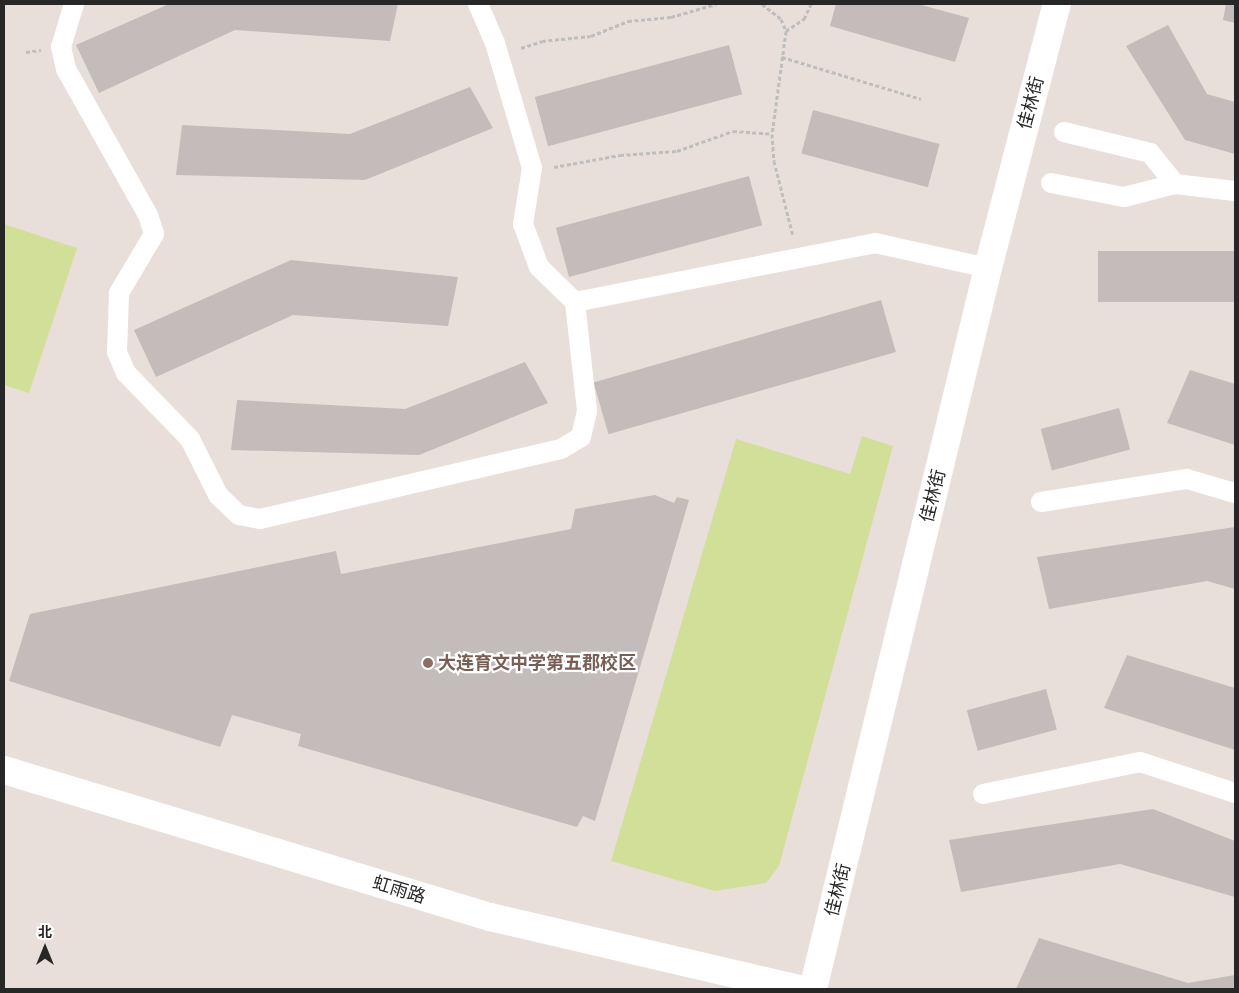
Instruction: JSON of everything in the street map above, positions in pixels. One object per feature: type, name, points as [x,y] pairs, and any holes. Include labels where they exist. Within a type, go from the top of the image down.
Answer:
[{"type":"street","points":[[74,4],[61,47],[66,70],[148,215],[154,234],[118,293],[117,352],[126,373],[190,439],[218,495],[239,516],[260,519],[561,449],[580,437],[587,412],[575,302],[539,267],[523,224],[532,168],[499,56],[478,4]]},
{"type":"street","name":"佳林街","points":[[814,989],[988,268],[1057,4]]},
{"type":"street","points":[[1064,132],[1150,153],[1175,184]]},
{"type":"street","points":[[1051,184],[1124,197],[1175,184],[1235,191]]},
{"type":"street","points":[[575,302],[875,243],[988,268]]},
{"type":"street","points":[[1041,502],[1187,479],[1235,493]]},
{"type":"street","points":[[983,794],[1140,762],[1235,793]]},
{"type":"street","name":"虹雨路","points":[[4,770],[490,917],[800,989]]},
{"type":"path","points":[[499,56],[542,41],[591,36],[628,21],[671,18],[716,4]]},
{"type":"path","points":[[762,4],[781,19],[786,31],[772,134],[774,161],[799,258]]},
{"type":"path","points":[[786,31],[804,19],[811,4]]},
{"type":"path","points":[[782,57],[921,99]]},
{"type":"path","points":[[532,168],[677,151],[733,131],[772,134]]},
{"type":"green space","points":[[4,224],[77,248],[29,393],[4,385]]},
{"type":"green space","points":[[862,436],[893,446],[779,866],[766,883],[715,891],[611,861],[736,439],[850,474]]},
{"type":"building","points":[[169,4],[398,4],[390,41],[235,30],[99,93],[76,45]]},
{"type":"building","points":[[836,4],[918,4],[969,18],[955,62],[830,26]]},
{"type":"building","points":[[1226,4],[1235,4],[1235,23],[1223,20]]},
{"type":"building","points":[[1168,25],[1207,94],[1235,102],[1235,154],[1185,140],[1126,46]]},
{"type":"building","points":[[729,45],[742,94],[548,146],[535,97]]},
{"type":"building","points":[[470,87],[493,128],[365,180],[176,175],[182,125],[350,134]]},
{"type":"building","points":[[813,110],[940,144],[928,187],[801,153]]},
{"type":"building","points":[[749,176],[762,225],[569,277],[556,228]]},
{"type":"building","points":[[1098,251],[1235,251],[1235,302],[1098,302]]},
{"type":"building","points":[[291,260],[458,277],[448,326],[293,315],[156,377],[134,330]]},
{"type":"building","points":[[881,300],[896,352],[608,434],[594,382]]},
{"type":"building","points":[[525,362],[548,403],[419,455],[231,450],[237,400],[405,409]]},
{"type":"building","points":[[1190,370],[1235,384],[1235,445],[1167,423]]},
{"type":"building","points":[[1119,408],[1130,450],[1052,470],[1041,429]]},
{"type":"building","points":[[655,495],[674,503],[677,497],[689,500],[595,821],[583,816],[577,827],[298,746],[301,734],[232,715],[220,747],[9,681],[30,614],[336,551],[341,574],[571,529],[575,509]]},
{"type":"building","points":[[1235,527],[1235,589],[1207,581],[1049,609],[1037,557]]},
{"type":"building","points":[[1127,655],[1235,688],[1235,750],[1104,708]]},
{"type":"building","points":[[1046,689],[1057,730],[978,751],[967,710]]},
{"type":"building","points":[[1153,809],[1235,841],[1235,897],[1120,864],[961,892],[949,840]]},
{"type":"building","points":[[1039,938],[1188,983],[1235,975],[1235,989],[1016,989]]},
{"type":"place","name":"大连育文中学第五郡校区","points":[[428,663]]}]
